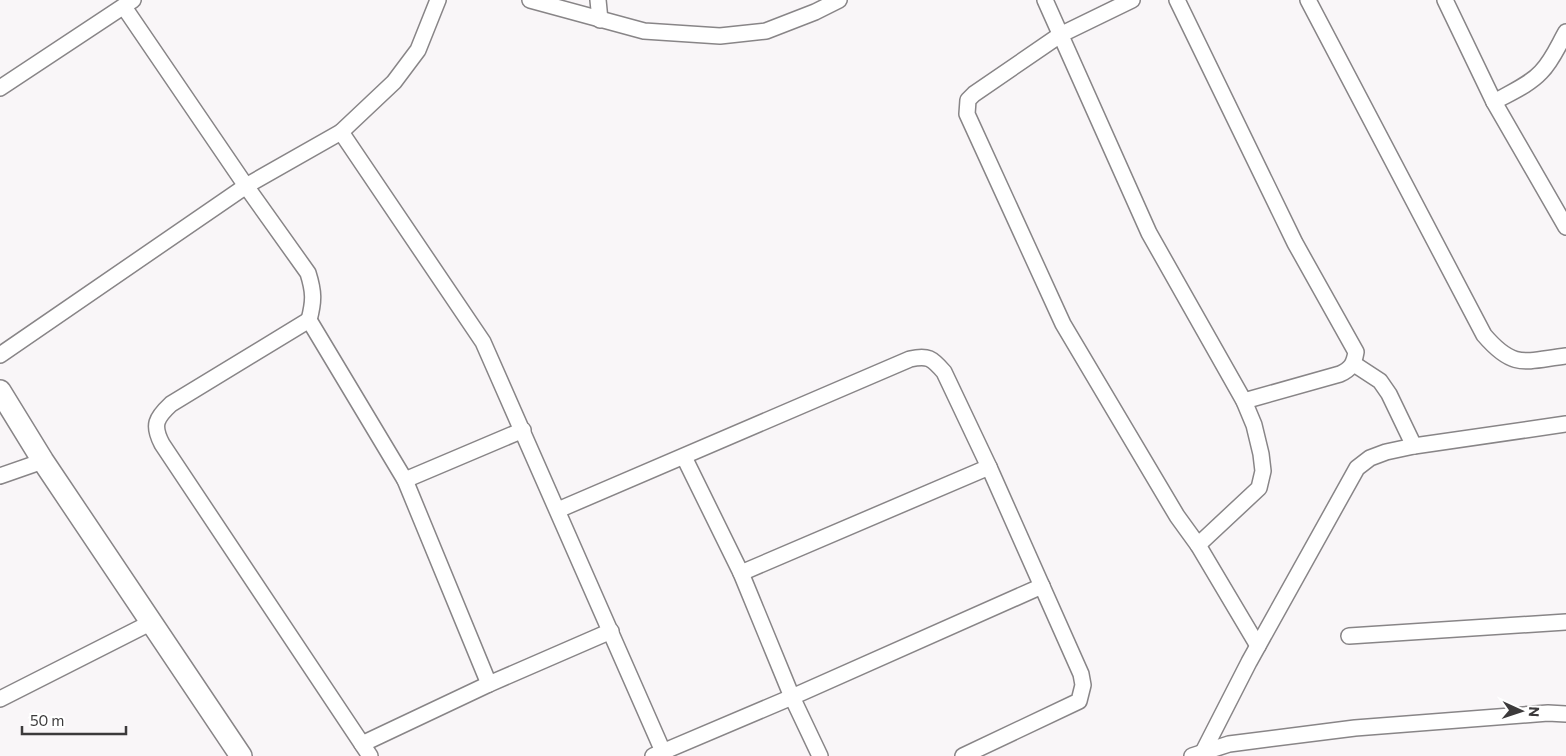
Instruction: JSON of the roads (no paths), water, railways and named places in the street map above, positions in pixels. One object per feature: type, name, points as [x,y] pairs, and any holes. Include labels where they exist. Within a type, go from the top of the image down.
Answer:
[{"type":"street","points":[[0,355],[246,186],[341,132],[394,82],[418,50],[438,0]]},
{"type":"street","points":[[530,0],[644,31],[720,36],[766,31],[815,12],[839,0]]},
{"type":"street","points":[[598,0],[600,20]]},
{"type":"street","points":[[1045,0],[1149,233],[1244,401],[1254,425],[1263,472],[1259,488],[1198,546]]},
{"type":"street","points":[[1132,0],[1060,36],[974,94],[968,100],[966,106],[967,114],[1063,324],[1258,646]]},
{"type":"street","points":[[1177,0],[1295,243],[1356,352],[1354,364],[1349,370],[1340,374],[1244,401]]},
{"type":"street","points":[[1308,0],[1484,335],[1502,354],[1511,359],[1520,361],[1566,356]]},
{"type":"street","points":[[1446,0],[1494,102],[1566,227]]},
{"type":"street","points":[[0,88],[129,3],[246,186],[308,272],[313,289],[314,303],[309,320],[171,404],[160,415],[156,426],[162,444],[366,750],[489,684],[611,631]]},
{"type":"street","points":[[1494,102],[1541,73],[1566,32]]},
{"type":"street","points":[[341,132],[483,342],[611,631],[660,754],[1042,586]]},
{"type":"street","points":[[309,320],[405,480],[489,684]]},
{"type":"street","points":[[558,510],[910,359],[927,358],[934,361],[944,372],[989,467],[1081,674],[1083,685],[1079,701],[964,756]]},
{"type":"street","points":[[1354,364],[1380,381],[1389,394],[1414,446]]},
{"type":"street","points":[[0,391],[43,461],[242,756]]},
{"type":"street","points":[[1197,754],[1357,468],[1370,458],[1386,452],[1414,446],[1566,424]]},
{"type":"street","points":[[405,480],[523,430]]},
{"type":"street","points":[[684,456],[741,573],[792,696],[820,756]]},
{"type":"street","points":[[0,476],[43,461]]},
{"type":"street","points":[[741,573],[989,467]]},
{"type":"street","points":[[0,699],[152,622]]},
{"type":"street","points":[[1349,636],[1566,622]]},
{"type":"street","points":[[1197,754],[1229,744],[1355,728],[1548,713],[1566,714]]}]
